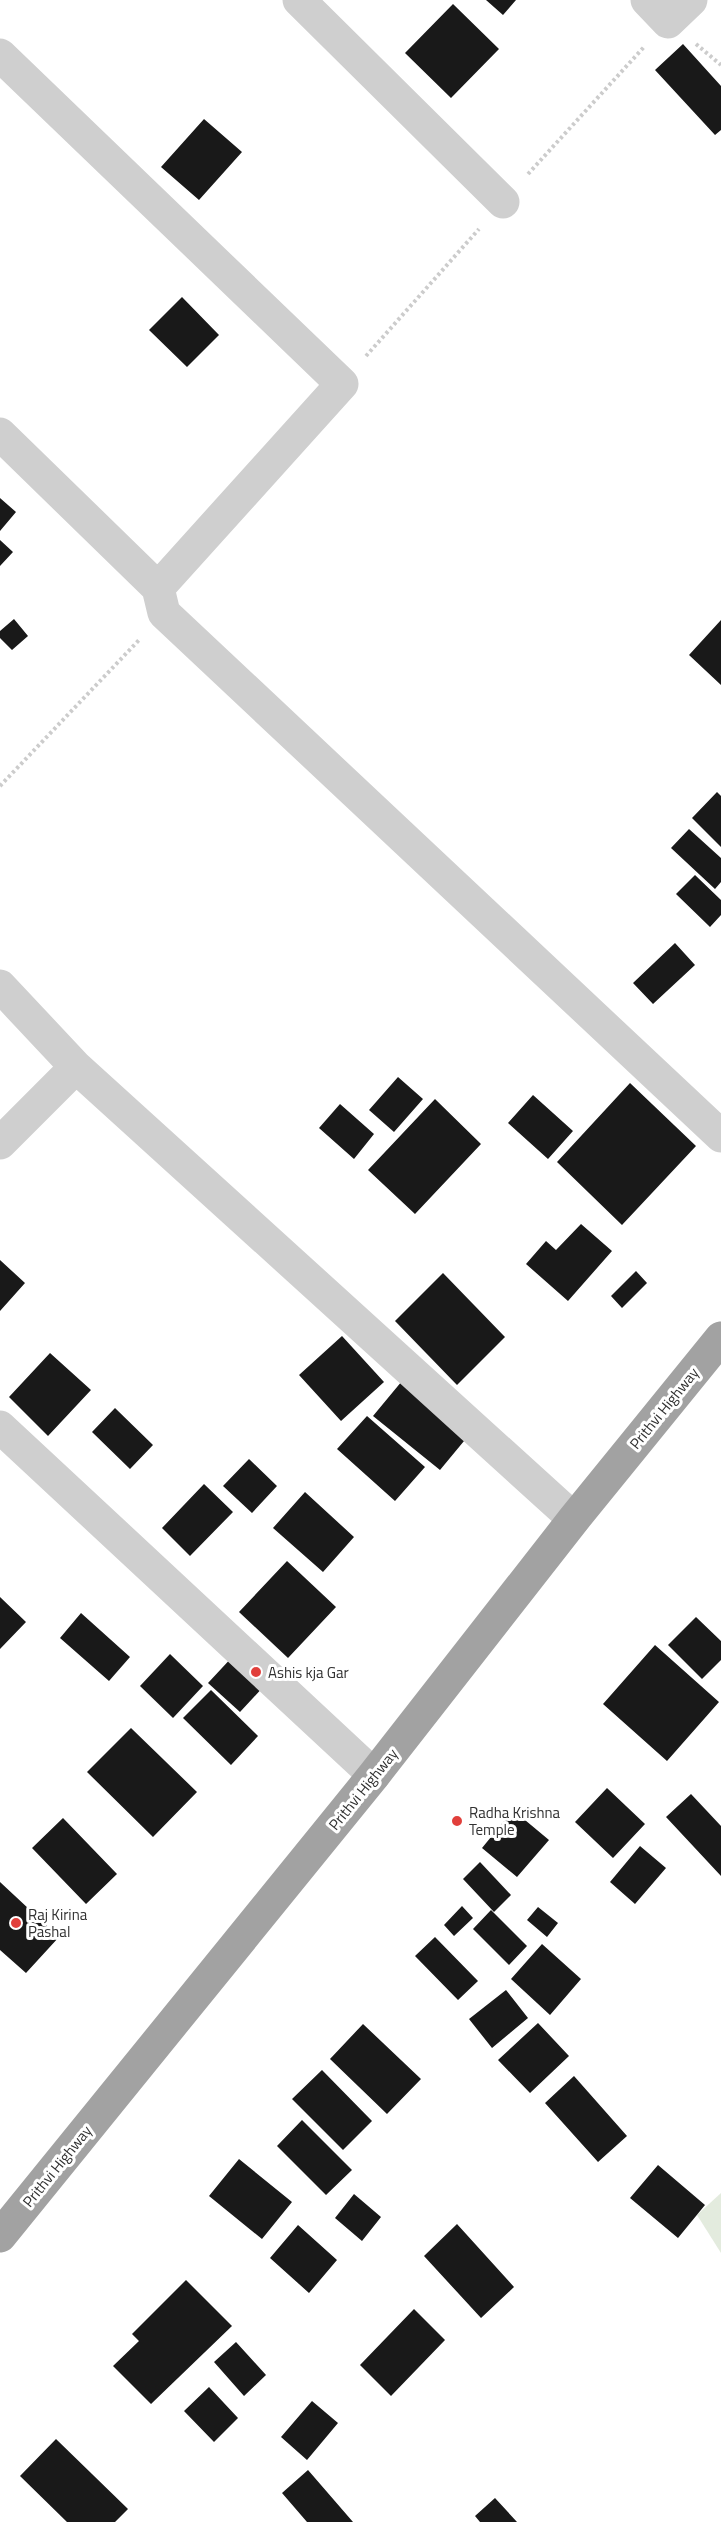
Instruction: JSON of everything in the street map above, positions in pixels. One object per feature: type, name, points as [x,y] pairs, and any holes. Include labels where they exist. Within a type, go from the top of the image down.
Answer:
[{"type":"highway","name":"Prithvi Highway","points":[[0,2236],[374,1775],[574,1519],[721,1338]]},
{"type":"street","points":[[299,0],[503,202]]},
{"type":"street","points":[[647,0],[668,22],[691,0]]},
{"type":"street","points":[[0,55],[342,384],[161,601]]},
{"type":"street","points":[[0,434],[161,601],[721,1136]]},
{"type":"street","points":[[0,986],[76,1067],[574,1519]]},
{"type":"street","points":[[0,1143],[76,1067]]},
{"type":"street","points":[[0,1427],[374,1775]]},
{"type":"path","points":[[0,786],[161,601]]},
{"type":"shaded area","points":[[721,2193],[721,2253],[697,2215]]},
{"type":"building","points":[[486,0],[516,0],[503,15]]},
{"type":"building","points":[[453,4],[499,49],[451,98],[405,53]]},
{"type":"building","points":[[683,44],[721,86],[721,130],[715,135],[655,70]]},
{"type":"building","points":[[204,119],[242,152],[199,200],[161,167]]},
{"type":"building","points":[[182,297],[219,335],[187,367],[149,330]]},
{"type":"building","points":[[0,498],[16,512],[0,531]]},
{"type":"building","points":[[0,540],[13,552],[0,566]]},
{"type":"building","points":[[14,619],[28,636],[12,650],[0,638],[0,631]]},
{"type":"building","points":[[721,620],[721,685],[689,655]]},
{"type":"building","points":[[717,792],[721,796],[721,847],[692,818]]},
{"type":"building","points":[[689,829],[721,858],[721,882],[715,889],[671,848]]},
{"type":"building","points":[[695,875],[721,900],[721,915],[710,927],[676,894]]},
{"type":"building","points":[[675,943],[695,965],[653,1004],[633,983]]},
{"type":"building","points":[[398,1077],[423,1099],[394,1132],[369,1110]]},
{"type":"building","points":[[630,1083],[696,1146],[622,1225],[557,1162]]},
{"type":"building","points":[[533,1095],[573,1131],[548,1159],[508,1123]]},
{"type":"building","points":[[435,1099],[481,1144],[415,1214],[368,1170]]},
{"type":"building","points":[[340,1104],[374,1134],[354,1159],[319,1128]]},
{"type":"building","points":[[581,1224],[612,1251],[568,1301],[526,1264],[546,1241],[556,1250]]},
{"type":"building","points":[[0,1260],[25,1283],[0,1311]]},
{"type":"building","points":[[636,1271],[647,1283],[622,1308],[611,1296]]},
{"type":"building","points":[[443,1273],[505,1337],[457,1385],[395,1321]]},
{"type":"building","points":[[342,1336],[384,1382],[341,1421],[299,1375]]},
{"type":"building","points":[[50,1353],[91,1390],[48,1436],[9,1397]]},
{"type":"building","points":[[402,1381],[469,1435],[440,1470],[373,1416]]},
{"type":"building","points":[[115,1408],[153,1445],[130,1469],[92,1432]]},
{"type":"building","points":[[367,1416],[425,1467],[395,1501],[337,1449]]},
{"type":"building","points":[[249,1459],[277,1486],[252,1513],[223,1486]]},
{"type":"building","points":[[204,1484],[233,1512],[190,1556],[162,1528]]},
{"type":"building","points":[[305,1492],[354,1537],[323,1572],[273,1528]]},
{"type":"building","points":[[287,1561],[336,1607],[288,1658],[239,1612]]},
{"type":"building","points":[[0,1597],[26,1622],[0,1649]]},
{"type":"building","points":[[81,1613],[130,1657],[109,1681],[60,1638]]},
{"type":"building","points":[[696,1617],[721,1641],[721,1660],[702,1679],[668,1645]]},
{"type":"building","points":[[655,1645],[719,1702],[667,1761],[603,1704]]},
{"type":"building","points":[[170,1654],[203,1686],[173,1718],[140,1686]]},
{"type":"building","points":[[235,1654],[266,1684],[240,1712],[208,1683]]},
{"type":"building","points":[[211,1690],[258,1736],[231,1765],[183,1718]]},
{"type":"building","points":[[131,1728],[197,1792],[153,1837],[87,1772]]},
{"type":"building","points":[[607,1788],[645,1824],[613,1858],[575,1822]]},
{"type":"building","points":[[691,1794],[721,1826],[721,1876],[666,1817]]},
{"type":"building","points":[[513,1810],[549,1840],[517,1877],[482,1848]]},
{"type":"building","points":[[63,1818],[117,1874],[86,1904],[32,1848]]},
{"type":"building","points":[[640,1846],[666,1868],[635,1904],[610,1882]]},
{"type":"building","points":[[480,1862],[511,1895],[494,1912],[463,1879]]},
{"type":"building","points":[[0,1882],[59,1937],[26,1973],[0,1950]]},
{"type":"building","points":[[462,1906],[473,1918],[454,1936],[444,1925]]},
{"type":"building","points":[[538,1907],[558,1923],[547,1937],[527,1920]]},
{"type":"building","points":[[491,1910],[527,1946],[509,1965],[473,1929]]},
{"type":"building","points":[[435,1937],[478,1981],[458,2000],[415,1956]]},
{"type":"building","points":[[542,1944],[581,1979],[550,2015],[511,1979]]},
{"type":"building","points":[[506,1990],[528,2018],[492,2048],[469,2019]]},
{"type":"building","points":[[538,2023],[569,2056],[530,2093],[498,2060]]},
{"type":"building","points":[[363,2024],[421,2079],[387,2114],[330,2059]]},
{"type":"building","points":[[322,2070],[372,2121],[343,2150],[292,2099]]},
{"type":"building","points":[[574,2076],[627,2136],[598,2162],[545,2103]]},
{"type":"building","points":[[302,2120],[352,2170],[326,2195],[277,2146]]},
{"type":"building","points":[[239,2159],[292,2202],[262,2239],[209,2196]]},
{"type":"building","points":[[658,2165],[705,2205],[678,2238],[630,2198]]},
{"type":"building","points":[[354,2194],[381,2217],[362,2241],[335,2218]]},
{"type":"building","points":[[457,2224],[514,2287],[481,2318],[424,2256]]},
{"type":"building","points":[[298,2225],[337,2260],[309,2293],[270,2258]]},
{"type":"building","points":[[186,2280],[232,2326],[151,2404],[113,2366],[139,2341],[132,2334]]},
{"type":"building","points":[[414,2309],[445,2340],[391,2396],[360,2365]]},
{"type":"building","points":[[236,2342],[266,2375],[244,2396],[214,2362]]},
{"type":"building","points":[[209,2387],[238,2418],[214,2442],[184,2411]]},
{"type":"building","points":[[312,2401],[338,2423],[307,2460],[281,2437]]},
{"type":"building","points":[[56,2439],[128,2509],[115,2522],[67,2522],[20,2476]]},
{"type":"building","points":[[308,2470],[353,2522],[307,2522],[282,2493]]},
{"type":"building","points":[[495,2498],[517,2522],[480,2522],[475,2516]]},
{"type":"place","name":"Ashis kja Gar","points":[[256,1672]]},
{"type":"place","name":"Radha Krishna Temple","points":[[457,1821]]},
{"type":"place","name":"Raj Kirina Pashal","points":[[16,1923]]}]
